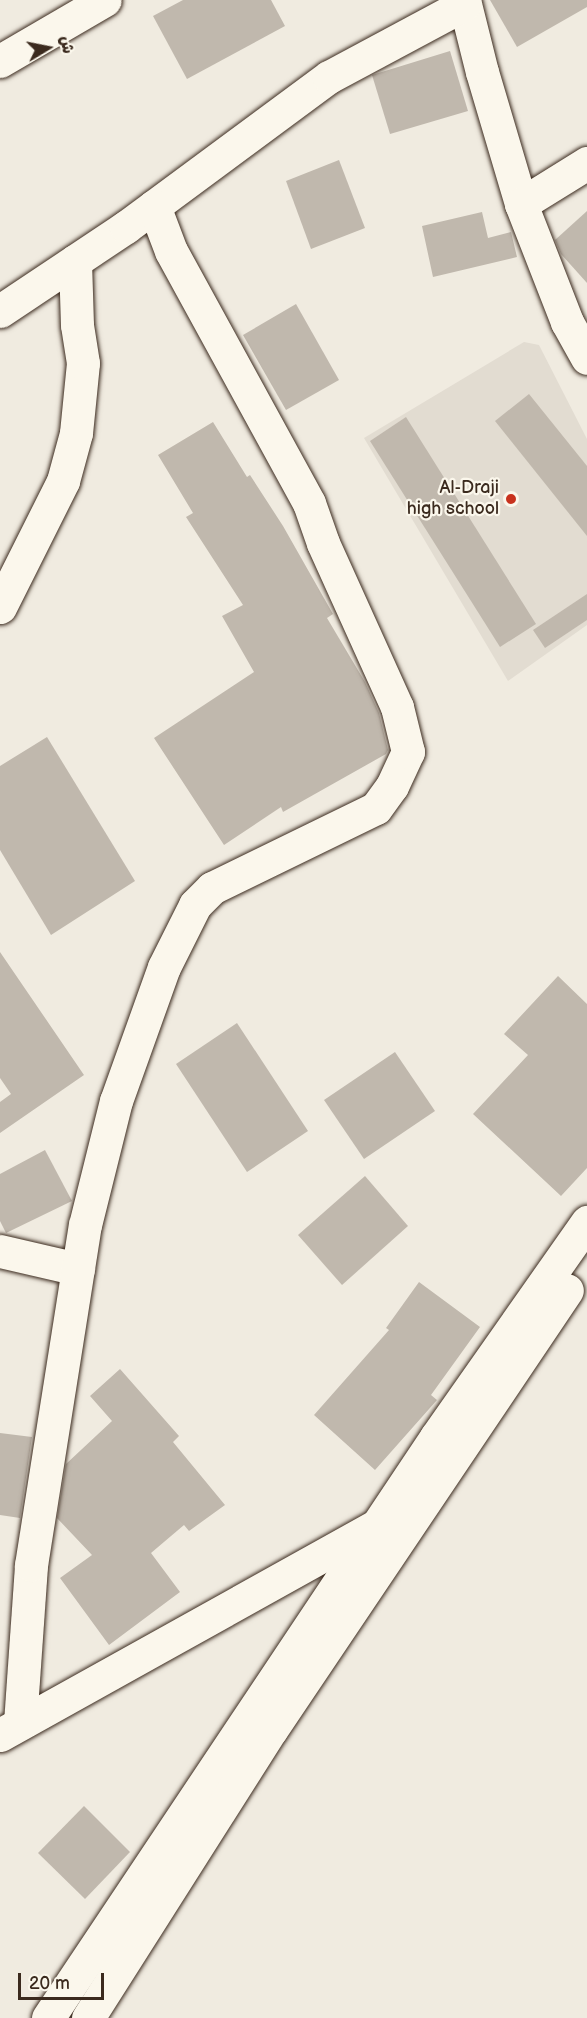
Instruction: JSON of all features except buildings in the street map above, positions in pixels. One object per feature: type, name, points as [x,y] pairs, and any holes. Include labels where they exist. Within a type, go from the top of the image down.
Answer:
[{"type":"street","points":[[0,61],[105,0]]},
{"type":"street","points":[[0,311],[154,206],[329,77],[465,2],[482,72],[521,204],[567,322],[587,358]]},
{"type":"street","points":[[521,204],[587,163]]},
{"type":"street","points":[[10,1729],[31,1565],[85,1225],[116,1101],[164,968],[195,905],[212,888],[376,808],[392,786],[408,752],[398,707],[323,543],[309,503],[171,251],[154,206]]},
{"type":"street","points":[[0,607],[63,481],[76,432],[83,363],[77,325],[75,261]]},
{"type":"street","points":[[48,2018],[376,1526],[587,1222]]},
{"type":"street","points":[[0,1251],[78,1269]]},
{"type":"street","points":[[88,2018],[271,1730],[587,1260]]},
{"type":"street","points":[[10,1729],[376,1526]]},
{"type":"shaded area","name":"Al-Draji high school","points":[[524,342],[539,345],[587,439],[587,625],[508,681],[364,438]]},
{"type":"place","name":"Al-Draji high school","points":[[511,499]]}]
